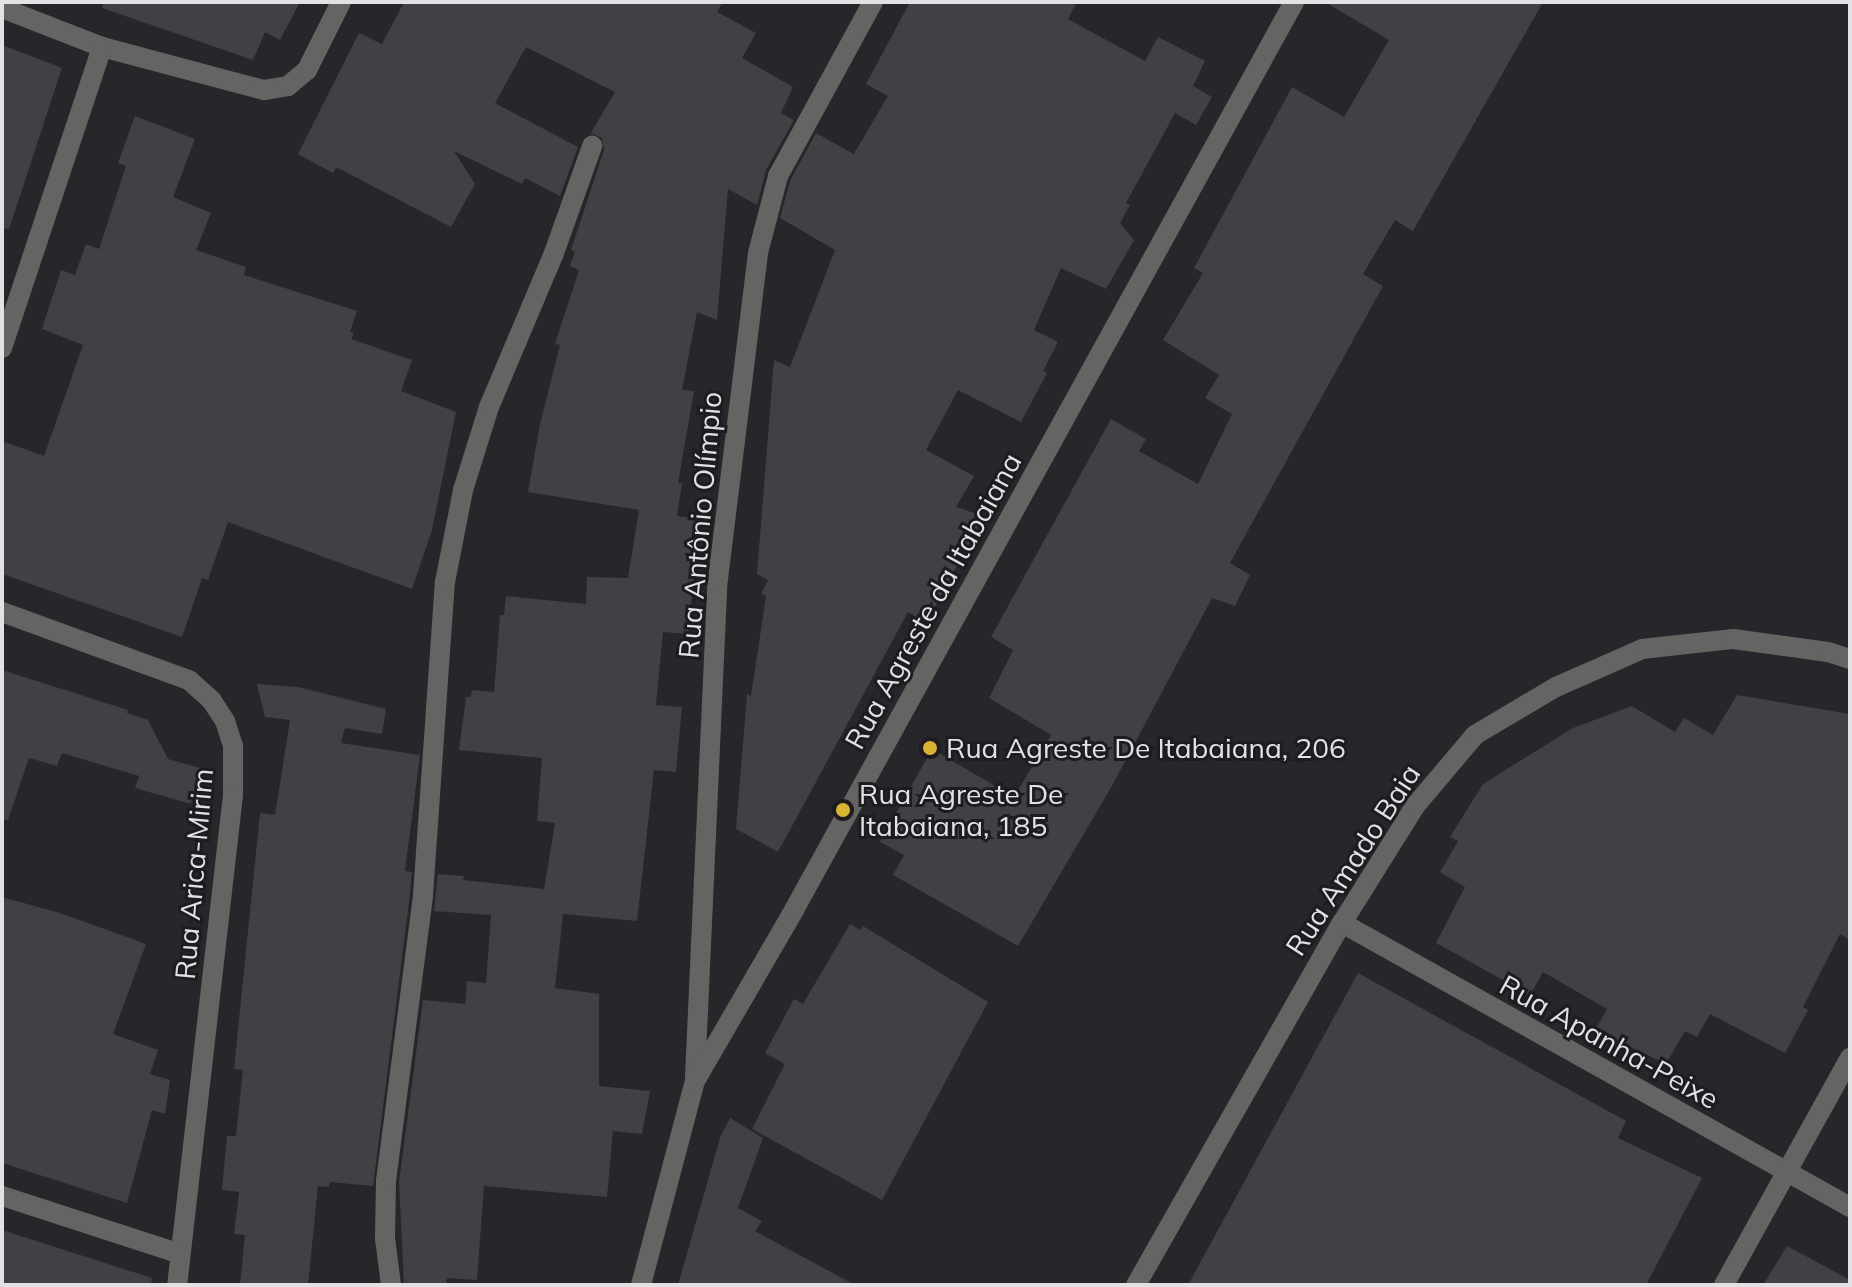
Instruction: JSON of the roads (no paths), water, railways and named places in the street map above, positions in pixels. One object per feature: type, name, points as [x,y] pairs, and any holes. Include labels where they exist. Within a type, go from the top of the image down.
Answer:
[{"type":"street","points":[[2,8],[102,47],[264,90],[288,86],[307,70],[341,2]]},
{"type":"street","name":"Rua Antônio Olímpio","points":[[695,1081],[718,579],[758,253],[778,176],[873,2]]},
{"type":"street","name":"Rua Agreste da Itabaiana","points":[[641,1285],[695,1081],[794,910],[1294,2]]},
{"type":"street","points":[[2,348],[102,47]]},
{"type":"street","points":[[391,1285],[385,1238],[386,1181],[423,895],[445,582],[463,490],[489,407],[554,253],[592,146]]},
{"type":"street","name":"Rua Arica-Mirim","points":[[2,612],[189,680],[212,701],[225,721],[233,746],[233,795],[177,1285]]},
{"type":"street","name":"Rua Amado Baia","points":[[1136,1285],[1342,923],[1415,806],[1475,735],[1556,687],[1642,649],[1733,639],[1828,652],[1850,659]]},
{"type":"street","name":"Rua Apanha-Peixe","points":[[1342,923],[1850,1207]]},
{"type":"street","points":[[1724,1285],[1850,1058]]},
{"type":"street","points":[[2,1196],[180,1254]]},
{"type":"place","name":"Rua Agreste De Itabaiana, 206","points":[[930,748]]},
{"type":"place","name":"Rua Agreste De Itabaiana, 185","points":[[843,810]]}]
